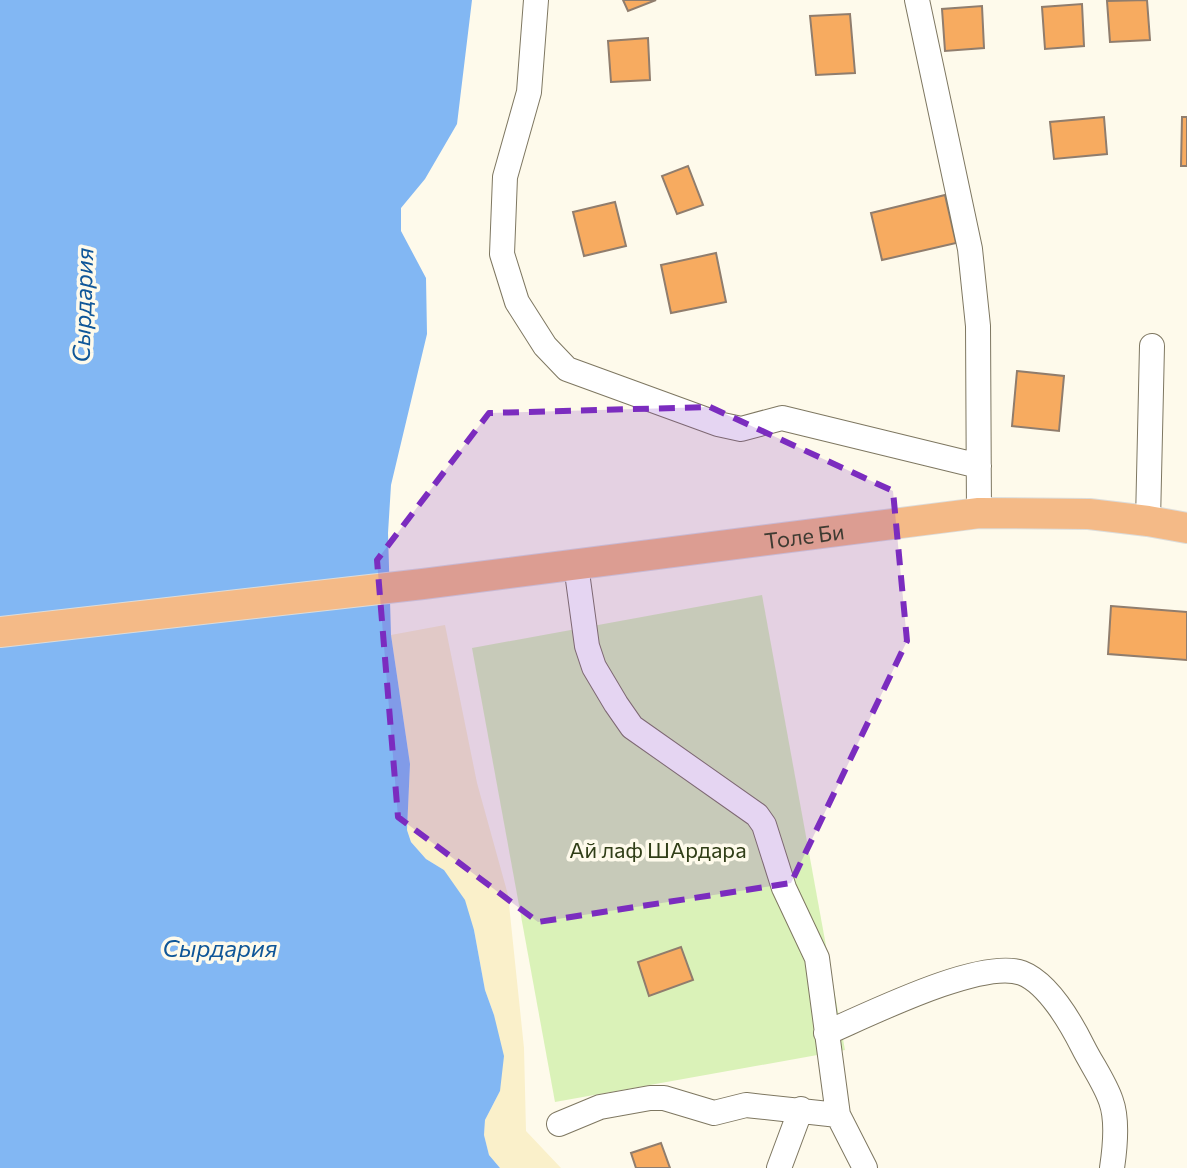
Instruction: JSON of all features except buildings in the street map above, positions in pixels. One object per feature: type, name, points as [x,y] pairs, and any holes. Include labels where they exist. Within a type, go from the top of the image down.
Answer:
[{"type":"main road","name":"Толе Би","points":[[0,632],[423,584],[979,513],[1089,514],[1187,528]]},
{"type":"street","points":[[536,0],[529,92],[505,177],[502,254],[517,302],[545,346],[567,369],[718,424],[741,429],[782,418],[979,466]]},
{"type":"street","points":[[918,0],[970,249],[978,326],[979,513]]},
{"type":"street","points":[[1148,521],[1152,346]]},
{"type":"street","points":[[576,565],[587,646],[594,667],[632,727],[757,815],[764,825],[784,888],[817,958],[838,1115],[865,1168]]},
{"type":"street","points":[[826,1033],[966,976],[1013,970],[1024,974],[1039,983],[1072,1026],[1112,1103],[1115,1147],[1112,1168]]},
{"type":"street","points":[[559,1124],[600,1107],[650,1098],[664,1098],[714,1113],[746,1105],[838,1115]]},
{"type":"street","points":[[779,1168],[801,1109]]},
{"type":"highlighted area","points":[[710,407],[893,491],[907,641],[791,883],[538,922],[398,817],[377,560],[489,413]]},
{"type":"green space","name":"Ай лаф ШАрдара","points":[[762,595],[845,1050],[555,1102],[472,648]]},
{"type":"sand","points":[[445,625],[477,783],[508,895],[524,1048],[526,1131],[561,1168],[500,1168],[489,1155],[484,1135],[485,1120],[500,1091],[494,1015],[485,990],[474,930],[444,870],[426,859],[411,842],[407,830],[410,764],[391,635]]},
{"type":"water","name":"Сырдария","points":[[0,0],[472,0],[457,124],[425,179],[401,208],[401,231],[426,278],[427,334],[391,485],[388,533],[391,635],[410,764],[407,830],[411,842],[426,859],[444,870],[465,900],[474,930],[485,990],[504,1056],[500,1091],[485,1120],[484,1135],[489,1155],[500,1168],[0,1168]]}]
